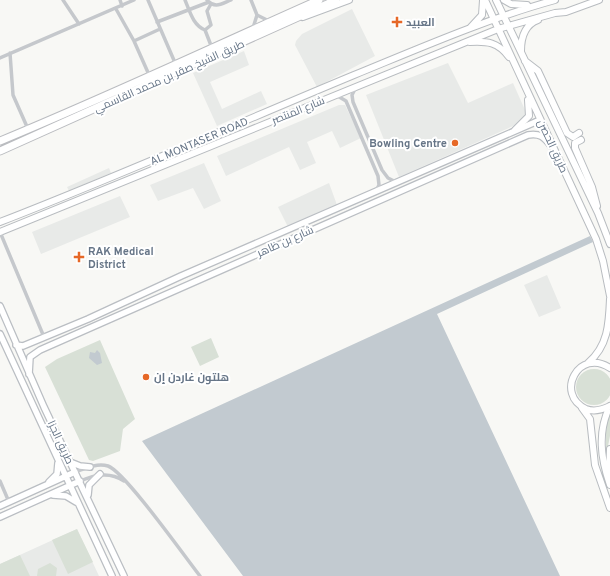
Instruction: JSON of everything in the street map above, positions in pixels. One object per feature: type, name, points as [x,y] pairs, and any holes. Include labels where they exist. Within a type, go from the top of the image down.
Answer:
[{"type":"highway","name":"طريق الشيخ صقر بن محمد القاسمي","points":[[0,141],[150,77],[253,28],[319,0]]},
{"type":"highway","name":"طريق الشيخ صقر بن محمد القاسمي","points":[[0,151],[299,18],[336,0]]},
{"type":"main road","points":[[295,9],[311,0]]},
{"type":"main road","points":[[299,18],[349,0]]},
{"type":"main road","points":[[467,30],[482,15],[484,0]]},
{"type":"main road","name":"طريق الحصن","points":[[484,0],[596,239],[603,261],[610,298],[610,317],[606,340],[601,349],[587,364],[580,368],[572,380],[573,397],[581,406]]},
{"type":"main road","name":"طريق الحصن","points":[[496,0],[598,213],[610,244]]},
{"type":"main road","points":[[504,0],[511,4],[522,6],[552,1]]},
{"type":"main road","name":"شارع المنتصر","points":[[0,232],[508,25],[554,12],[566,12],[599,0]]},
{"type":"main road","name":"AL MONTASER ROAD","points":[[0,222],[70,195],[299,98],[467,30],[504,16],[552,1]]},
{"type":"main road","points":[[554,12],[534,21],[526,28],[522,40],[523,57],[538,71],[569,135],[580,137],[574,146],[593,193],[598,213]]},
{"type":"main road","points":[[464,43],[483,41],[495,44],[506,52],[515,65]]},
{"type":"main road","points":[[515,130],[529,116],[530,106],[526,88]]},
{"type":"main road","points":[[540,120],[543,119],[549,121],[566,157],[579,175]]},
{"type":"main road","points":[[587,364],[602,364],[610,368]]},
{"type":"main road","points":[[581,406],[596,411],[610,406]]},
{"type":"main road","points":[[581,406],[590,419],[595,465],[610,508]]},
{"type":"main road","points":[[610,406],[605,416],[602,440],[603,460],[610,485]]},
{"type":"main road","points":[[610,448],[608,462],[610,481]]},
{"type":"street","points":[[63,0],[79,24]]},
{"type":"street","points":[[120,0],[122,6]]},
{"type":"street","points":[[0,58],[134,0]]},
{"type":"street","points":[[148,0],[176,65]]},
{"type":"street","points":[[185,0],[198,27],[205,30],[212,48]]},
{"type":"street","points":[[209,2],[216,6],[231,0]]},
{"type":"street","points":[[251,0],[257,15],[253,28]]},
{"type":"street","points":[[157,22],[209,2]]},
{"type":"street","points":[[205,30],[211,25],[206,11],[209,2]]},
{"type":"street","points":[[116,9],[134,41],[150,77]]},
{"type":"street","points":[[257,15],[269,21]]},
{"type":"street","points":[[134,41],[160,29]]},
{"type":"street","points":[[10,53],[13,95],[28,130]]},
{"type":"street","points":[[358,86],[353,90],[353,102],[385,175],[397,182]]},
{"type":"street","points":[[335,95],[342,97],[347,103],[378,176],[379,185],[376,191]]},
{"type":"street","points":[[347,103],[353,102]]},
{"type":"street","name":"شارع بن ظاهر","points":[[16,345],[23,346],[78,323],[540,120]]},
{"type":"street","name":"شارع بن ظاهر","points":[[29,374],[30,356],[46,347],[528,135],[535,134],[544,136],[554,150]]},
{"type":"street","points":[[433,176],[451,165],[450,162],[444,161]]},
{"type":"street","points":[[378,176],[382,178],[385,175]]},
{"type":"street","points":[[0,232],[44,337]]},
{"type":"street","points":[[198,280],[218,267],[217,261]]},
{"type":"street","points":[[96,324],[94,320],[96,318],[119,305]]},
{"type":"street","name":"طريق الجزا","points":[[0,306],[29,374],[124,576]]},
{"type":"street","points":[[0,317],[13,339]]},
{"type":"street","points":[[46,347],[46,341],[71,330],[78,323]]},
{"type":"street","name":"طريق الجزا","points":[[0,334],[112,576]]},
{"type":"street","points":[[46,485],[57,474],[58,468],[56,457]]},
{"type":"street","points":[[70,462],[80,466],[90,467]]},
{"type":"street","points":[[89,499],[89,485],[100,474],[100,465]]},
{"type":"street","points":[[0,506],[75,472],[90,467],[100,465],[115,470],[200,576]]},
{"type":"street","points":[[0,517],[80,481],[100,474],[114,476],[129,486]]},
{"type":"street","points":[[0,481],[9,502]]},
{"type":"street","points":[[51,495],[66,496],[72,499],[79,506]]},
{"type":"shaded area","points":[[352,9],[375,56],[317,87],[295,45],[296,41],[302,34]]},
{"type":"shaded area","points":[[244,51],[249,65],[210,82],[222,109],[261,91],[267,104],[217,126],[193,73]]},
{"type":"shaded area","points":[[448,63],[468,103],[513,83],[529,119],[399,177],[366,95]]},
{"type":"shaded area","points":[[339,105],[345,105],[361,138],[340,148],[332,131],[307,142],[316,163],[300,170],[289,147],[226,176],[217,156]]},
{"type":"shaded area","points":[[204,163],[221,201],[204,209],[193,188],[158,201],[150,185]]},
{"type":"shaded area","points":[[109,168],[111,173],[69,191],[67,187]]},
{"type":"shaded area","points":[[329,183],[337,205],[288,227],[278,207]]},
{"type":"shaded area","points":[[120,196],[130,217],[41,254],[32,232]]},
{"type":"shaded area","points":[[590,236],[593,242],[437,314],[560,576],[243,576],[142,441]]},
{"type":"shaded area","points":[[547,275],[561,308],[539,317],[524,285]]},
{"type":"shaded area","points":[[211,338],[219,357],[200,366],[191,347]]},
{"type":"shaded area","points":[[100,340],[135,419],[123,429],[120,451],[93,461],[89,460],[45,367],[57,359]]},
{"type":"shaded area","points":[[97,350],[100,353],[102,363],[97,365],[89,358],[90,352],[95,353]]},
{"type":"shaded area","points":[[598,369],[607,374],[611,380],[611,394],[607,400],[598,405],[590,405],[581,400],[577,394],[576,383],[581,374],[587,370]]},
{"type":"shaded area","points":[[610,414],[610,436],[606,456],[606,427]]},
{"type":"shaded area","points":[[77,529],[99,576],[0,576],[0,564]]},
{"type":"shaded area","points":[[77,529],[93,562],[68,574],[52,540]]},
{"type":"shaded area","points":[[20,555],[30,576],[0,576],[0,564]]},
{"type":"shaded area","points":[[50,563],[57,568],[56,576],[37,576],[38,569]]},
{"type":"place","name":"العبيد","points":[[397,22]]},
{"type":"place","name":"Bowling Centre","points":[[455,143]]},
{"type":"place","name":"RAK Medical District","points":[[79,257]]},
{"type":"place","name":"هلتون غاردن إن","points":[[146,377]]}]
